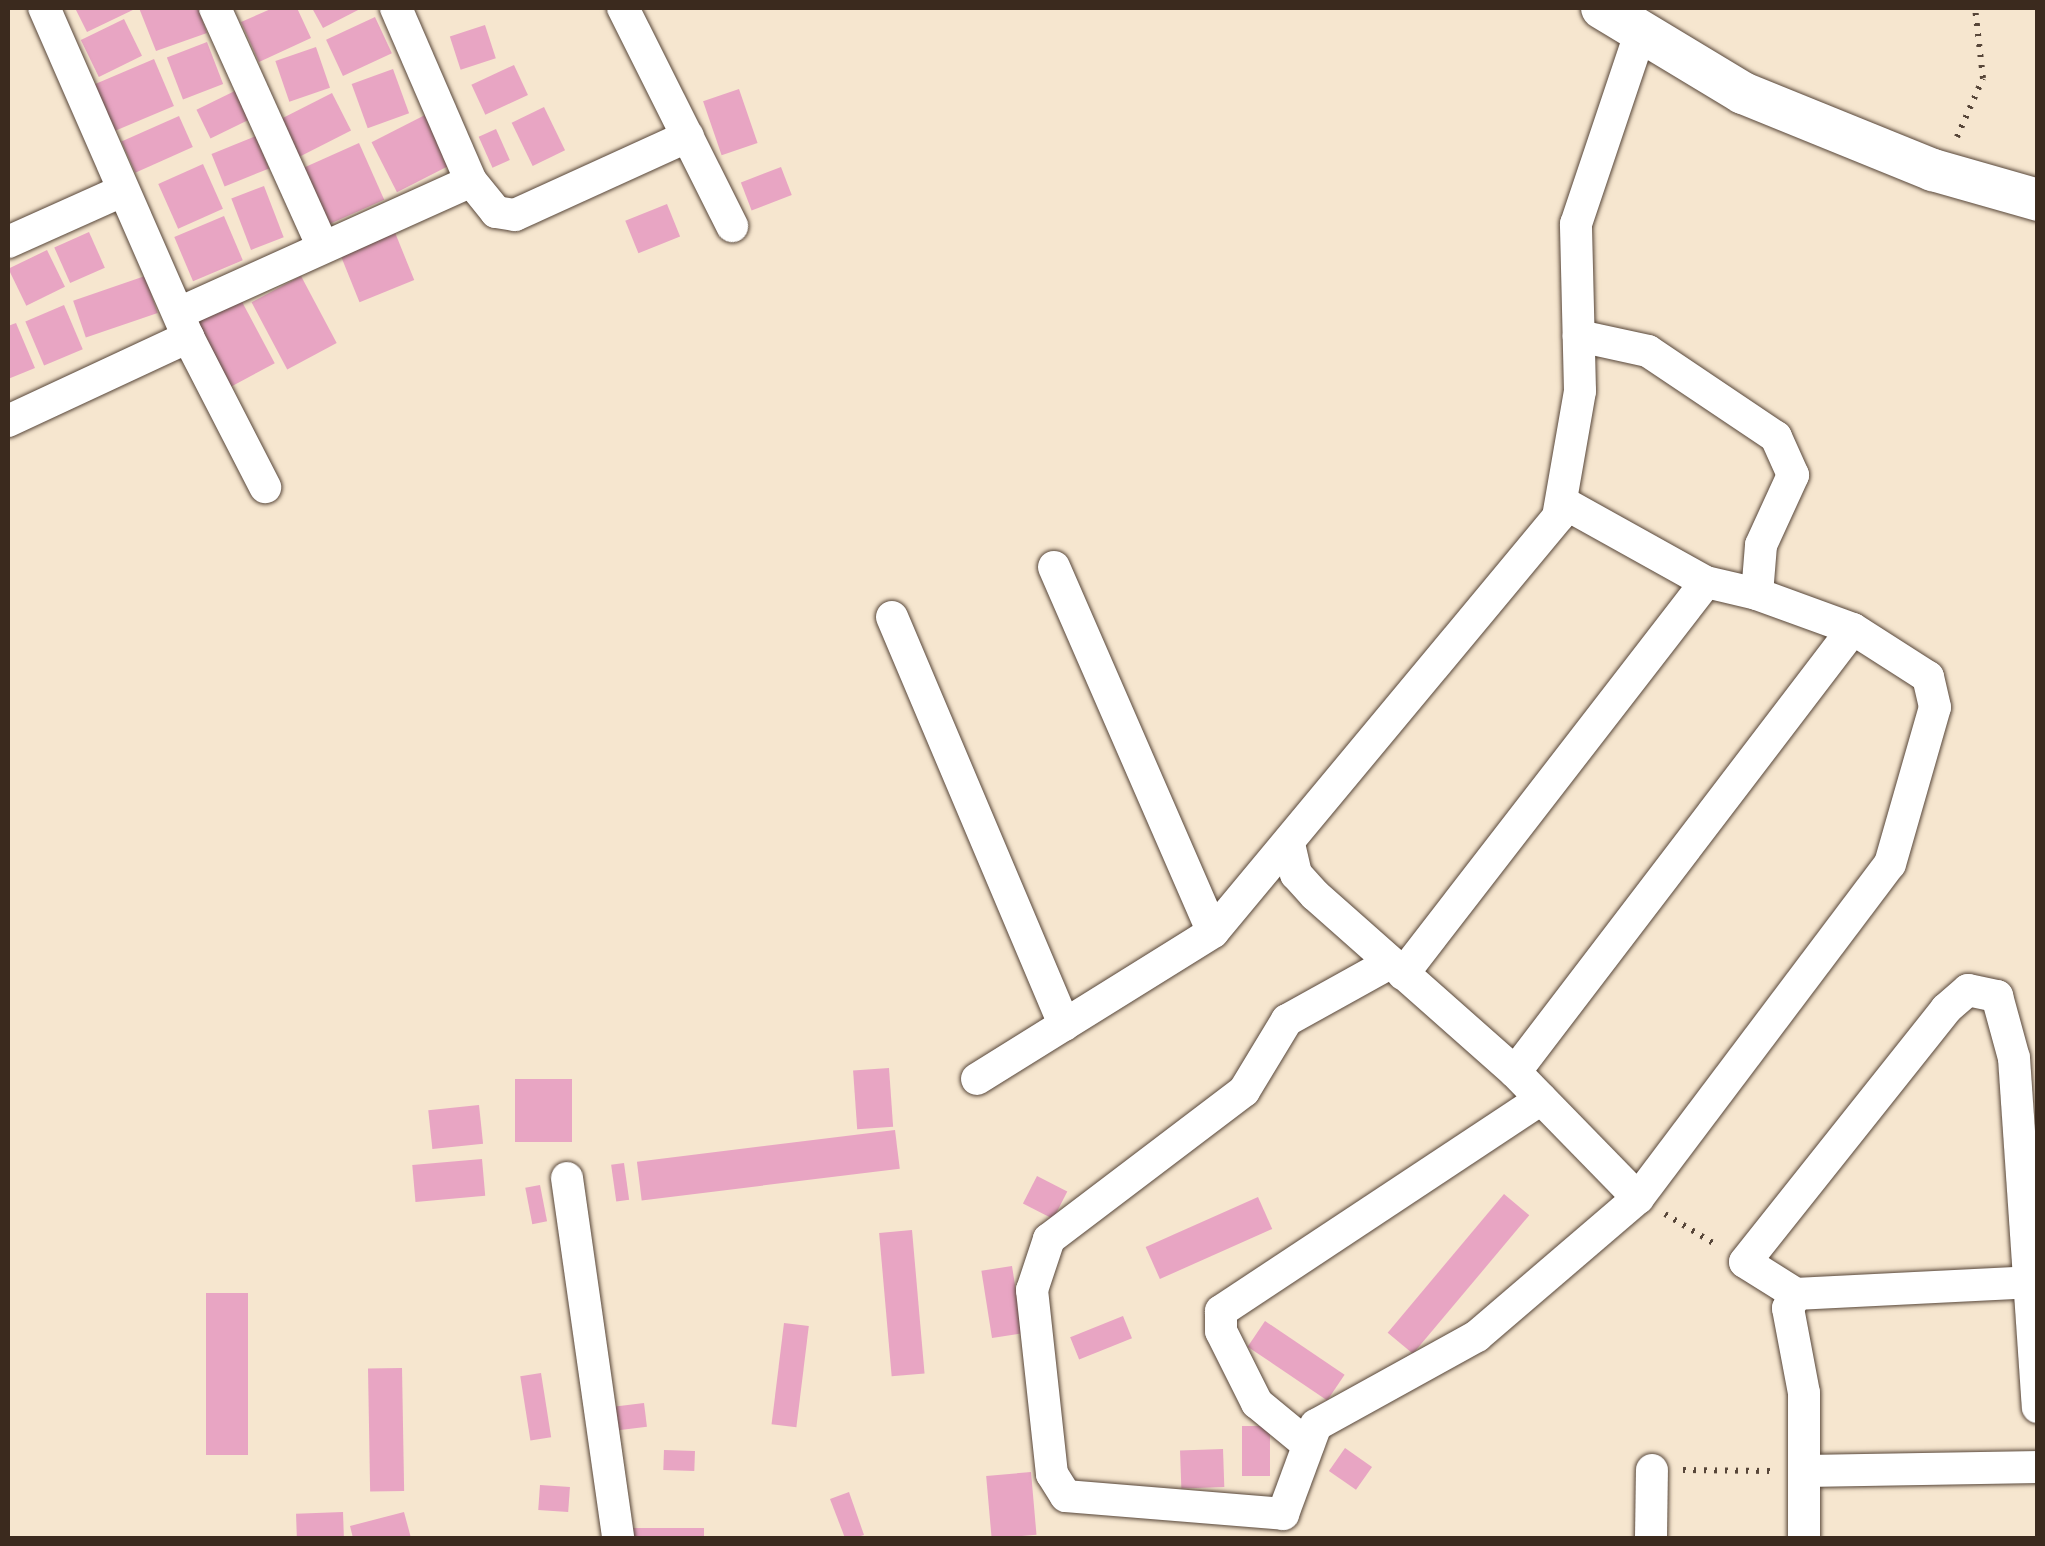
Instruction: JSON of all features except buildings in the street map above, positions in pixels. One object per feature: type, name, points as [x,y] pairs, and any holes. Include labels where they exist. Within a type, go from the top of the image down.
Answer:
[{"type":"street","points":[[44,8],[122,191],[265,488]]},
{"type":"street","points":[[216,8],[323,247]]},
{"type":"street","points":[[396,8],[471,181],[496,212],[515,215],[688,136]]},
{"type":"street","points":[[623,8],[732,226]]},
{"type":"street","points":[[1602,8],[1743,93],[1946,174],[2029,198]]},
{"type":"street","points":[[977,1079],[1213,932],[1290,848],[1562,502],[1580,391],[1576,224],[1640,34]]},
{"type":"street","points":[[8,420],[323,247],[471,181]]},
{"type":"street","points":[[8,242],[122,191]]},
{"type":"street","points":[[1579,336],[1648,352],[1790,452],[1793,475],[1761,545],[1757,594]]},
{"type":"street","points":[[1562,502],[1706,582],[1757,594],[1853,629],[1917,666],[1934,689],[1890,864],[1638,1198],[1478,1336],[1316,1425],[1282,1514],[1066,1496],[1052,1474],[1034,1265],[1049,1240],[1244,1091],[1287,1020],[1397,968],[1706,582]]},
{"type":"street","points":[[1054,567],[1213,932]]},
{"type":"street","points":[[892,617],[1064,1025]]},
{"type":"street","points":[[1515,1072],[1853,629]]},
{"type":"street","points":[[1290,848],[1296,874],[1515,1072],[1638,1198]]},
{"type":"street","points":[[2029,1282],[1796,1294],[1745,1262],[1968,990],[1997,996],[2014,1058],[2038,1407]]},
{"type":"street","points":[[1308,1446],[1257,1403],[1222,1331],[1222,1311],[1541,1100]]},
{"type":"street","points":[[567,1178],[618,1538]]},
{"type":"street","points":[[1796,1294],[1788,1308],[1807,1471],[1804,1538]]},
{"type":"street","points":[[1807,1471],[2038,1467]]},
{"type":"street","points":[[1651,1538],[1652,1470]]},
{"type":"path","points":[[1946,174],[1980,94],[1985,59],[1975,8]]},
{"type":"path","points":[[1638,1198],[1745,1262]]},
{"type":"path","points":[[1652,1470],[1807,1471]]}]
